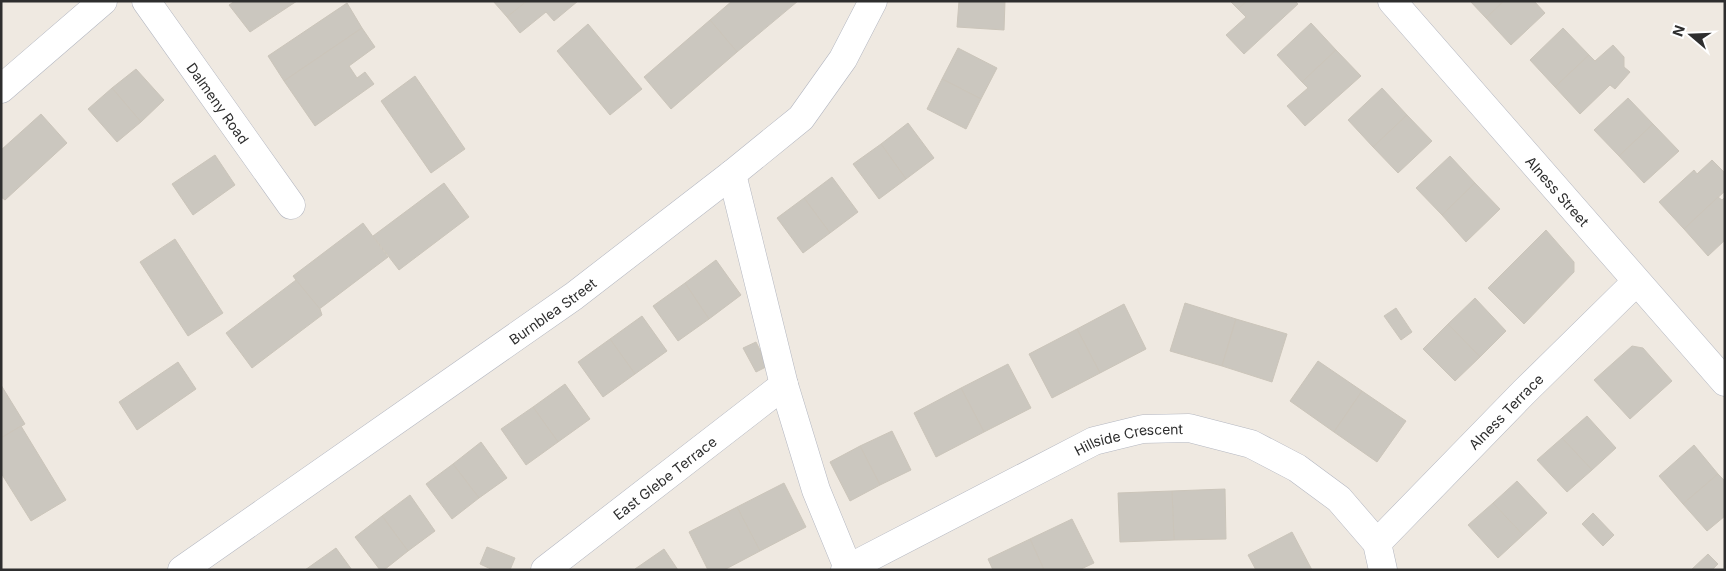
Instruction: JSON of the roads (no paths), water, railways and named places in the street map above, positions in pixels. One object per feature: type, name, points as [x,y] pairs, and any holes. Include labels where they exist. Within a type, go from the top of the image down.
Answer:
[{"type":"street","points":[[1,89],[103,1]]},
{"type":"street","name":"Dalmeny Road","points":[[146,1],[291,205]]},
{"type":"street","name":"Burnblea Street","points":[[182,570],[574,296],[801,118],[843,58],[873,1]]},
{"type":"street","name":"Alness Street","points":[[1392,1],[1725,382]]},
{"type":"street","points":[[732,174],[784,385],[816,490],[847,569]]},
{"type":"street","name":"Alness Terrace","points":[[1376,543],[1524,392],[1636,282]]},
{"type":"street","name":"East Glebe Terrace","points":[[545,570],[784,385]]},
{"type":"street","name":"Hillside Crescent","points":[[847,569],[1094,441],[1143,429],[1189,428],[1251,444],[1297,468],[1339,499],[1376,543],[1383,570]]}]
